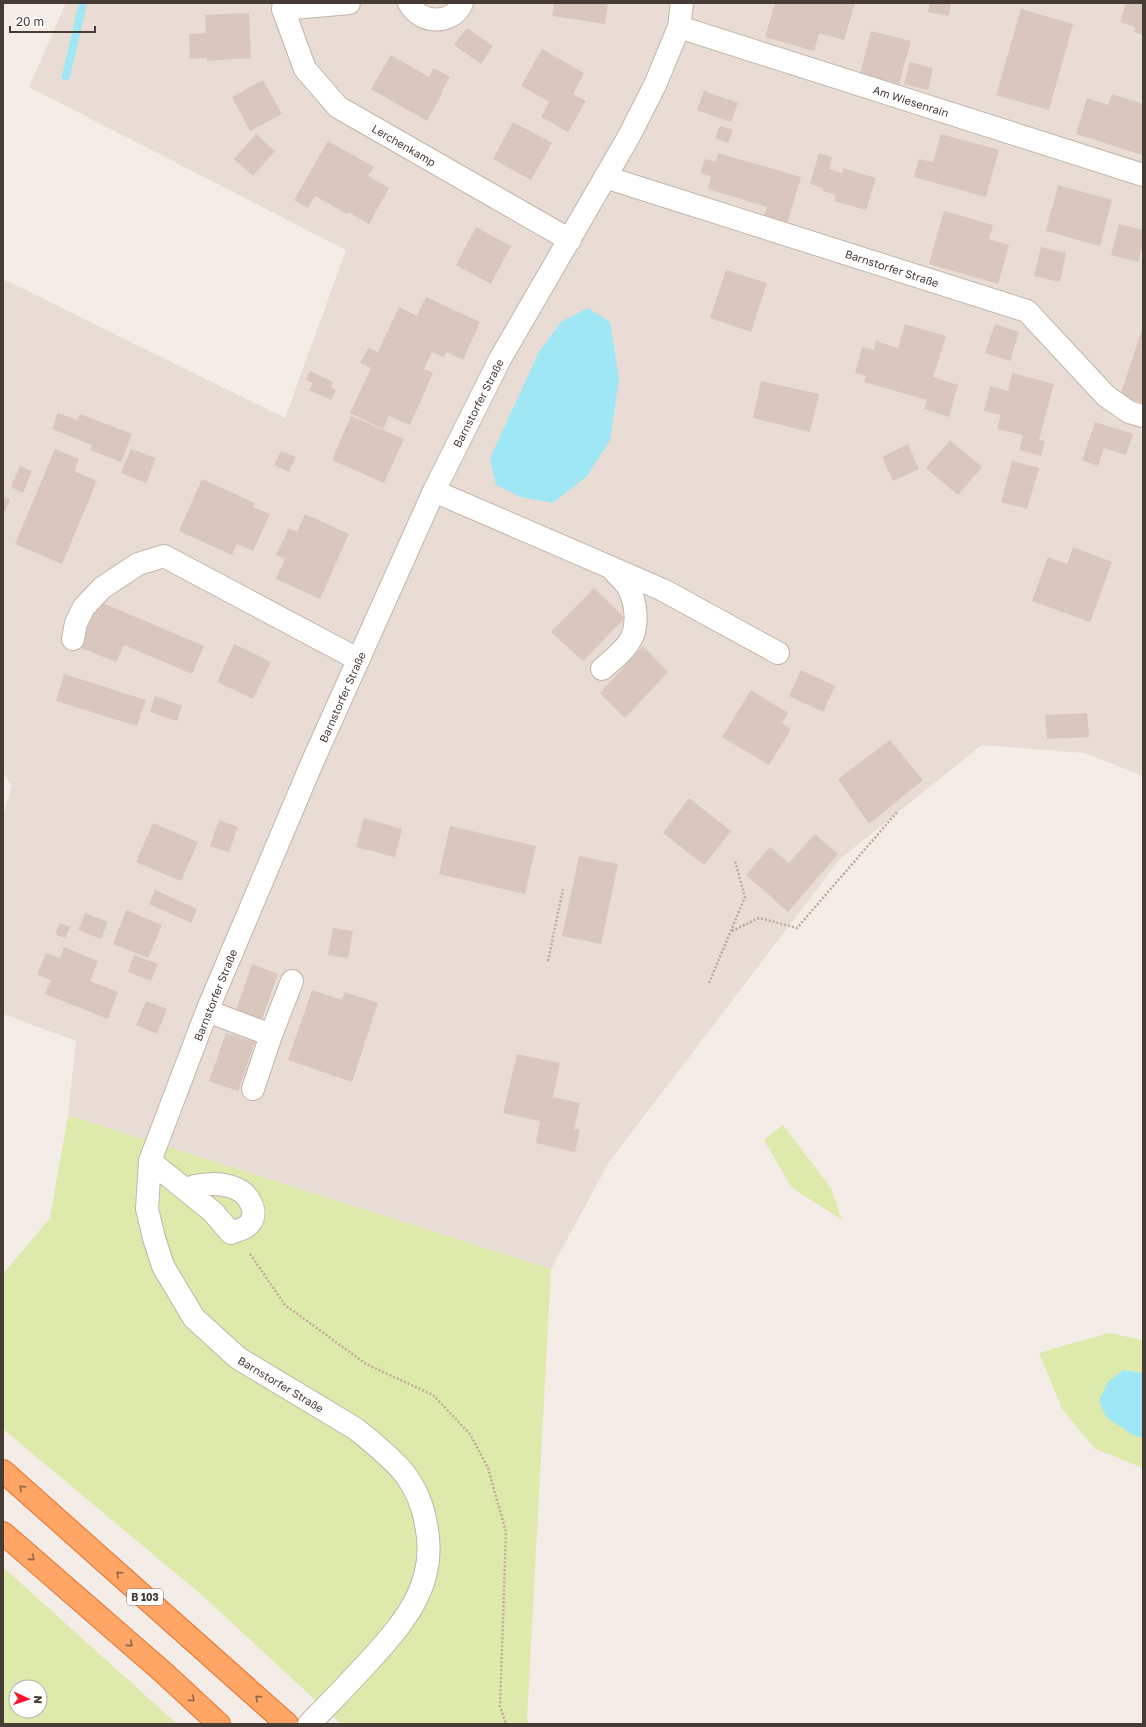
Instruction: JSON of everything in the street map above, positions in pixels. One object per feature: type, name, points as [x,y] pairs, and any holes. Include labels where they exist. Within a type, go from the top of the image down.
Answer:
[{"type":"highway","name":"B 103","points":[[3,1471],[287,1724]]},
{"type":"highway","points":[[3,1532],[164,1673],[219,1724]]},
{"type":"street","name":"Lerchenkamp","points":[[349,3],[283,6],[305,69],[338,107],[570,240]]},
{"type":"street","points":[[409,3],[413,10],[424,18],[437,20],[450,17],[460,8],[462,3]]},
{"type":"street","name":"Barnstorfer Straße","points":[[310,1724],[399,1628],[415,1603],[424,1581],[429,1556],[428,1533],[418,1495],[405,1475],[389,1457],[356,1429],[238,1358],[194,1318],[163,1266],[154,1238],[147,1209],[150,1161],[207,1011],[309,770],[434,491],[500,359],[570,240],[656,86],[679,27],[682,3]]},
{"type":"street","name":"Am Wiesenrain","points":[[679,27],[1143,175]]},
{"type":"street","name":"Barnstorfer Straße","points":[[605,176],[1027,311],[1106,396],[1129,412],[1143,416]]},
{"type":"street","points":[[434,491],[663,590],[778,653]]},
{"type":"street","points":[[73,639],[76,623],[84,607],[102,588],[138,564],[164,556],[348,654],[359,658]]},
{"type":"street","points":[[602,669],[625,648],[632,638],[635,627],[635,613],[630,590],[610,567]]},
{"type":"street","points":[[253,1089],[271,1035],[292,981]]},
{"type":"street","points":[[207,1011],[271,1035]]},
{"type":"street","points":[[150,1161],[185,1189]]},
{"type":"path","points":[[732,931],[760,918],[797,928],[898,811]]},
{"type":"path","points":[[709,983],[745,897],[735,861]]},
{"type":"path","points":[[548,961],[563,889]]},
{"type":"shaded area","points":[[66,3],[1143,3],[1143,776],[1085,753],[982,745],[840,859],[609,1162],[551,1269],[68,1115],[76,1041],[3,1014],[3,816],[12,786],[3,772],[3,279],[285,418],[346,250],[29,87]]},
{"type":"green space","points":[[68,1115],[551,1269],[527,1720],[529,1724],[341,1724],[203,1596],[3,1429],[3,1274],[50,1218]]},
{"type":"green space","points":[[783,1125],[831,1188],[842,1220],[792,1188],[764,1140]]},
{"type":"green space","points":[[1109,1333],[1143,1340],[1143,1373],[1123,1370],[1133,1435],[1143,1438],[1143,1468],[1095,1449],[1062,1409],[1039,1353]]},
{"type":"green space","points":[[3,1567],[177,1724],[3,1724]]},
{"type":"water","points":[[588,308],[610,322],[619,379],[610,440],[587,476],[553,503],[521,497],[496,485],[490,458],[539,352],[561,322]]},
{"type":"water","points":[[1123,1370],[1143,1373],[1143,1438],[1133,1435],[1106,1417],[1099,1400],[1108,1382]]},
{"type":"building","points":[[554,3],[608,3],[605,24],[552,16]]},
{"type":"building","points":[[775,3],[855,3],[844,40],[819,33],[814,51],[765,37]]},
{"type":"building","points":[[930,3],[951,3],[949,16],[928,12]]},
{"type":"building","points":[[1126,3],[1143,3],[1143,35],[1134,32],[1135,27],[1120,22]]},
{"type":"building","points":[[1021,9],[1073,24],[1049,110],[996,95]]},
{"type":"building","points":[[249,13],[251,58],[207,61],[207,58],[190,59],[189,34],[206,33],[205,15]]},
{"type":"building","points":[[467,28],[493,46],[481,64],[454,45]]},
{"type":"building","points":[[871,31],[911,41],[899,84],[860,74]]},
{"type":"building","points":[[542,49],[584,73],[573,94],[586,101],[568,132],[541,117],[549,102],[521,86]]},
{"type":"building","points":[[391,55],[429,77],[434,68],[450,77],[427,121],[371,89]]},
{"type":"building","points":[[910,62],[933,68],[928,90],[904,84]]},
{"type":"building","points":[[263,80],[282,114],[250,131],[232,97]]},
{"type":"building","points":[[704,91],[738,103],[731,122],[697,110]]},
{"type":"building","points":[[1112,94],[1143,104],[1143,155],[1076,134],[1087,98],[1108,105]]},
{"type":"building","points":[[513,122],[552,143],[531,180],[493,159]]},
{"type":"building","points":[[720,126],[733,130],[728,143],[715,138]]},
{"type":"building","points":[[256,134],[275,151],[253,176],[234,159]]},
{"type":"building","points":[[941,134],[999,150],[986,197],[914,177],[919,159],[933,162]]},
{"type":"building","points":[[328,141],[374,167],[368,176],[389,188],[369,224],[348,212],[347,214],[315,196],[308,208],[294,200]]},
{"type":"building","points":[[718,153],[801,177],[787,224],[764,218],[767,207],[708,189],[711,176],[700,173],[705,159],[716,162]]},
{"type":"building","points":[[819,153],[832,157],[829,169],[842,173],[843,168],[876,178],[866,210],[834,201],[836,195],[823,191],[823,188],[810,184]]},
{"type":"building","points":[[1058,185],[1112,200],[1100,246],[1046,231]]},
{"type":"building","points":[[944,211],[993,225],[989,239],[1009,245],[998,284],[929,264]]},
{"type":"building","points":[[1119,224],[1143,230],[1143,245],[1138,262],[1111,255]]},
{"type":"building","points":[[476,227],[511,246],[491,284],[456,265]]},
{"type":"building","points":[[1041,247],[1066,253],[1060,282],[1034,276]]},
{"type":"building","points":[[726,270],[767,283],[751,332],[710,318]]},
{"type":"building","points":[[426,297],[480,322],[463,360],[446,352],[444,357],[432,352],[424,369],[433,373],[410,425],[389,416],[383,429],[350,413],[371,368],[360,363],[368,348],[378,352],[399,307],[417,316]]},
{"type":"building","points":[[905,324],[946,336],[933,377],[958,385],[949,417],[924,409],[927,400],[864,382],[866,376],[855,373],[862,347],[874,350],[876,341],[898,348]]},
{"type":"building","points":[[995,324],[1019,332],[1010,361],[985,353]]},
{"type":"building","points":[[1143,326],[1143,403],[1120,396]]},
{"type":"building","points":[[310,371],[333,382],[331,387],[336,390],[331,400],[309,390],[313,383],[306,380]]},
{"type":"building","points":[[1012,373],[1054,384],[1039,440],[1045,441],[1041,456],[1019,450],[1023,435],[997,429],[1001,415],[984,411],[990,386],[1008,391]]},
{"type":"building","points":[[761,381],[819,394],[810,432],[753,418]]},
{"type":"building","points":[[58,413],[77,420],[80,414],[132,434],[121,462],[90,450],[92,445],[52,429]]},
{"type":"building","points":[[351,416],[404,439],[384,483],[332,460]]},
{"type":"building","points":[[1095,422],[1133,434],[1126,455],[1104,448],[1098,466],[1082,460]]},
{"type":"building","points":[[950,440],[982,467],[958,495],[926,468]]},
{"type":"building","points":[[908,444],[919,469],[893,481],[882,457]]},
{"type":"building","points":[[55,449],[79,459],[74,471],[97,481],[62,564],[15,544]]},
{"type":"building","points":[[131,449],[156,458],[146,483],[121,473]]},
{"type":"building","points":[[281,451],[296,457],[289,472],[274,465]]},
{"type":"building","points":[[1012,461],[1039,468],[1027,509],[1001,502]]},
{"type":"building","points":[[20,466],[32,471],[23,493],[11,487]]},
{"type":"building","points":[[202,479],[255,503],[253,507],[270,514],[253,551],[237,544],[232,555],[179,531]]},
{"type":"building","points":[[3,497],[10,500],[3,515]]},
{"type":"building","points":[[305,514],[349,534],[320,599],[276,579],[285,559],[276,555],[289,528],[297,532]]},
{"type":"building","points":[[1073,547],[1112,562],[1090,622],[1032,601],[1048,557],[1067,564]]},
{"type":"building","points":[[594,588],[625,618],[583,661],[551,632]]},
{"type":"building","points":[[98,601],[204,646],[192,674],[124,645],[116,662],[79,647]]},
{"type":"building","points":[[234,644],[271,662],[253,699],[217,682]]},
{"type":"building","points":[[643,646],[668,672],[625,718],[600,693]]},
{"type":"building","points":[[801,670],[835,686],[823,712],[789,696]]},
{"type":"building","points":[[64,674],[146,700],[137,726],[56,701]]},
{"type":"building","points":[[751,690],[788,713],[782,723],[791,729],[769,765],[722,737]]},
{"type":"building","points":[[155,696],[182,706],[177,721],[150,712]]},
{"type":"building","points":[[1087,713],[1089,737],[1047,739],[1045,715]]},
{"type":"building","points":[[890,740],[923,780],[869,824],[838,779]]},
{"type":"building","points":[[689,798],[731,831],[704,865],[663,833]]},
{"type":"building","points":[[364,818],[402,829],[395,857],[356,847]]},
{"type":"building","points":[[219,820],[238,827],[229,852],[210,846]]},
{"type":"building","points":[[153,823],[198,842],[181,881],[136,862]]},
{"type":"building","points":[[450,826],[536,846],[525,894],[439,874]]},
{"type":"building","points":[[815,834],[838,854],[788,912],[746,875],[770,847],[789,863]]},
{"type":"building","points":[[579,856],[618,864],[601,944],[562,936]]},
{"type":"building","points":[[155,890],[197,909],[191,923],[149,904]]},
{"type":"building","points":[[126,910],[162,925],[148,958],[113,944]]},
{"type":"building","points":[[85,913],[108,922],[101,939],[78,930]]},
{"type":"building","points":[[60,923],[70,927],[65,938],[55,934]]},
{"type":"building","points":[[333,928],[353,931],[348,958],[328,955]]},
{"type":"building","points":[[64,947],[98,961],[90,981],[118,992],[108,1019],[45,994],[51,980],[37,975],[46,953],[60,958]]},
{"type":"building","points":[[134,955],[158,964],[151,981],[128,972]]},
{"type":"building","points":[[252,964],[278,974],[262,1019],[236,1010]]},
{"type":"building","points":[[312,990],[342,1000],[345,992],[378,1003],[352,1082],[288,1060]]},
{"type":"building","points":[[146,1001],[167,1009],[157,1034],[136,1025]]},
{"type":"building","points":[[226,1033],[255,1042],[238,1091],[209,1081]]},
{"type":"building","points":[[517,1054],[560,1063],[553,1097],[580,1103],[574,1129],[580,1130],[575,1152],[536,1143],[540,1121],[503,1113]]},
{"type":"waterway","points":[[66,76],[83,3]]}]
